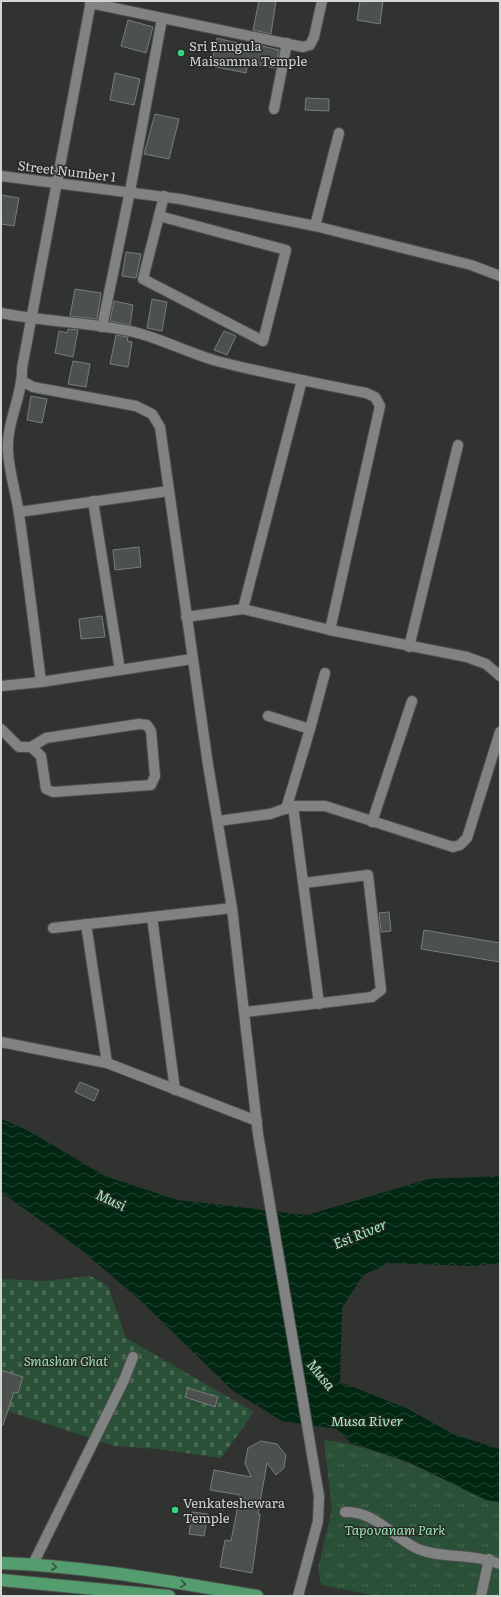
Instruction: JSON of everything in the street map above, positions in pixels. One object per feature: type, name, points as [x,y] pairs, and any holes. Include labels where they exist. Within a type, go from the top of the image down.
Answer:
[{"type":"highway","points":[[1,1563],[33,1564],[184,1584],[257,1596]]},
{"type":"highway","points":[[1,1580],[169,1596]]},
{"type":"street","points":[[41,682],[19,512],[4,437],[22,381],[22,368],[90,2],[162,19],[303,47],[310,45],[314,37],[322,1]]},
{"type":"street","points":[[102,327],[130,192],[162,19]]},
{"type":"street","points":[[274,110],[287,43]]},
{"type":"street","points":[[316,226],[339,133]]},
{"type":"street","name":"Street Number 1","points":[[1,176],[164,196],[316,226],[472,265],[500,276]]},
{"type":"street","points":[[159,216],[286,250],[263,341],[143,279],[164,196]]},
{"type":"street","points":[[1,313],[32,319],[133,332],[216,360],[366,393],[376,397],[380,406],[330,630]]},
{"type":"street","points":[[243,609],[302,380]]},
{"type":"street","points":[[22,381],[33,387],[136,406],[152,414],[160,427],[192,659],[232,908],[258,1134],[319,1496],[318,1521],[298,1596]]},
{"type":"street","points":[[409,646],[458,445]]},
{"type":"street","points":[[19,512],[169,491]]},
{"type":"street","points":[[93,501],[120,670]]},
{"type":"street","points":[[186,617],[243,609],[330,630],[467,657],[486,664],[500,676]]},
{"type":"street","points":[[1,686],[41,682],[192,659]]},
{"type":"street","points":[[320,1004],[304,883],[289,808],[324,673]]},
{"type":"street","points":[[372,822],[412,701]]},
{"type":"street","points":[[268,716],[310,729]]},
{"type":"street","points":[[1,729],[19,747],[31,747],[46,738],[139,724],[147,725],[151,731],[155,776],[151,785],[53,792],[46,789],[41,756],[31,747]]},
{"type":"street","points":[[218,821],[270,814],[289,808],[325,806],[452,847],[460,845],[466,838],[500,732]]},
{"type":"street","points":[[245,1012],[372,997],[381,990],[368,875],[304,883]]},
{"type":"street","points":[[53,928],[232,908]]},
{"type":"street","points":[[152,917],[175,1090]]},
{"type":"street","points":[[86,924],[107,1063]]},
{"type":"street","points":[[1,1042],[107,1063],[257,1121]]},
{"type":"street","points":[[33,1564],[124,1380],[133,1357]]},
{"type":"street","points":[[345,1512],[356,1511],[370,1516],[416,1548],[429,1553],[490,1560],[500,1564]]},
{"type":"street","points":[[481,1596],[490,1560]]},
{"type":"green space","name":"Smashan Ghat","points":[[90,1276],[108,1286],[126,1338],[254,1412],[221,1458],[158,1449],[115,1446],[1,1409],[1,1279],[44,1281]]},
{"type":"green space","name":"Tapovanam Park","points":[[324,1440],[388,1455],[427,1471],[486,1500],[500,1502],[500,1596],[378,1596],[321,1585],[318,1569],[332,1509]]},
{"type":"water","points":[[1,1119],[27,1130],[105,1176],[177,1200],[307,1215],[429,1179],[500,1176],[500,1263],[472,1266],[390,1263],[363,1275],[342,1308],[340,1382],[406,1408],[455,1435],[500,1449],[500,1502],[486,1500],[409,1462],[351,1443],[337,1429],[282,1421],[233,1391],[139,1299],[79,1248],[1,1192]]},
{"type":"building","points":[[259,1],[276,1],[271,34],[253,30]]},
{"type":"building","points":[[360,1],[383,1],[380,24],[357,20]]},
{"type":"building","points":[[128,20],[153,27],[146,53],[121,46]]},
{"type":"building","points":[[217,38],[249,46],[250,43],[279,50],[275,68],[248,63],[246,73],[211,66]]},
{"type":"building","points":[[115,73],[140,79],[134,105],[110,100]]},
{"type":"building","points":[[306,98],[329,99],[329,111],[305,110]]},
{"type":"building","points":[[155,114],[179,119],[169,159],[144,154]]},
{"type":"building","points":[[1,195],[19,198],[14,226],[1,224]]},
{"type":"building","points":[[126,252],[141,254],[136,278],[122,276]]},
{"type":"building","points":[[75,289],[101,293],[97,319],[70,316]]},
{"type":"building","points":[[152,299],[167,302],[162,331],[147,328]]},
{"type":"building","points":[[114,301],[133,305],[130,325],[110,321]]},
{"type":"building","points":[[68,329],[78,330],[73,357],[55,353],[59,331],[67,333]]},
{"type":"building","points":[[224,331],[236,336],[227,355],[214,350]]},
{"type":"building","points":[[116,335],[128,337],[127,341],[132,342],[128,367],[110,364]]},
{"type":"building","points":[[73,361],[90,364],[86,387],[68,384]]},
{"type":"building","points":[[31,396],[47,399],[42,423],[27,420]]},
{"type":"building","points":[[139,547],[141,567],[115,570],[113,550]]},
{"type":"building","points":[[102,616],[105,637],[81,639],[79,619]]},
{"type":"building","points":[[389,912],[391,931],[381,932],[379,913]]},
{"type":"building","points":[[424,930],[500,943],[500,962],[421,949]]},
{"type":"building","points":[[80,1082],[99,1090],[94,1101],[75,1092]]},
{"type":"building","points":[[1,1370],[23,1377],[18,1393],[14,1392],[3,1425],[1,1425]]},
{"type":"building","points":[[188,1388],[218,1397],[215,1407],[185,1397]]},
{"type":"building","points":[[261,1441],[277,1444],[286,1455],[284,1468],[276,1475],[267,1463],[258,1514],[260,1514],[252,1573],[220,1567],[225,1540],[231,1541],[240,1495],[210,1490],[214,1470],[251,1477],[245,1463],[248,1448]]},
{"type":"building","points":[[192,1512],[208,1514],[204,1536],[189,1534]]},
{"type":"place","name":"Sri Enugula Maisamma Temple","points":[[181,53]]},
{"type":"place","name":"Venkateshewara Temple","points":[[175,1510]]},
{"type":"water label","name":"Musi","points":[[111,1200]]},
{"type":"water label","name":"Esi River","points":[[360,1234]]},
{"type":"water label","name":"Musa","points":[[321,1375]]},
{"type":"water label","name":"Musa River","points":[[367,1421]]}]
